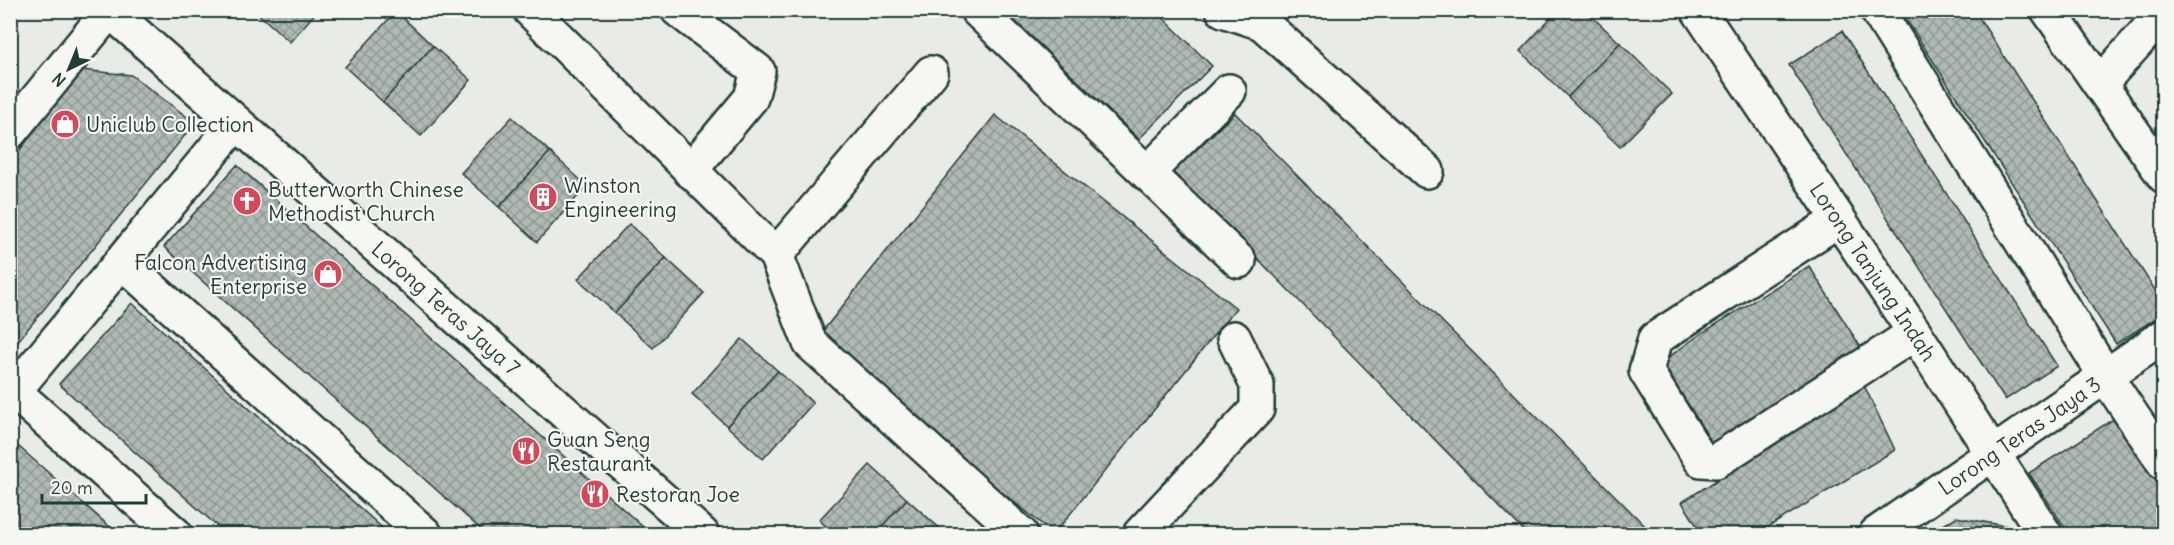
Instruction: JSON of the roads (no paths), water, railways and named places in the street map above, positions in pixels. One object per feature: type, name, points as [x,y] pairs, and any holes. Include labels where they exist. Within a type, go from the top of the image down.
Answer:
[{"type":"street","points":[[530,10],[776,255],[810,343],[1022,534]]},
{"type":"street","points":[[678,10],[758,71],[751,98],[690,171]]},
{"type":"street","points":[[977,10],[1239,261]]},
{"type":"street","points":[[1223,10],[1262,23],[1427,171]]},
{"type":"street","name":"Lorong Tanjung Indah","points":[[1698,10],[1915,333],[2045,534]]},
{"type":"street","points":[[1877,10],[2105,375],[2163,463]]},
{"type":"street","points":[[2048,10],[2163,176]]},
{"type":"street","points":[[10,132],[110,11]]},
{"type":"street","name":"Lorong Teras Jaya 7","points":[[110,11],[702,534]]},
{"type":"street","points":[[2100,84],[2163,12]]},
{"type":"street","points":[[776,255],[932,73]]},
{"type":"street","points":[[1147,173],[1229,91]]},
{"type":"street","points":[[175,534],[12,392],[236,123]]},
{"type":"street","points":[[1838,220],[1655,339],[1646,371],[1701,460],[1716,461],[1915,333]]},
{"type":"street","points":[[122,262],[425,534]]},
{"type":"street","name":"Lorong Teras Jaya 3","points":[[1876,534],[2163,336]]},
{"type":"street","points":[[1140,534],[1257,410],[1257,385],[1234,338]]},
{"type":"place","name":"Uniclub Collection","points":[[65,124]]},
{"type":"place","name":"Winston Engineering","points":[[543,197]]},
{"type":"place","name":"Butterworth Chinese Methodist Church","points":[[247,201]]},
{"type":"place","name":"Falcon Advertising Enterprise","points":[[328,274]]},
{"type":"place","name":"Guan Seng Restaurant","points":[[526,451]]},
{"type":"place","name":"Restoran Joe","points":[[595,494]]}]
